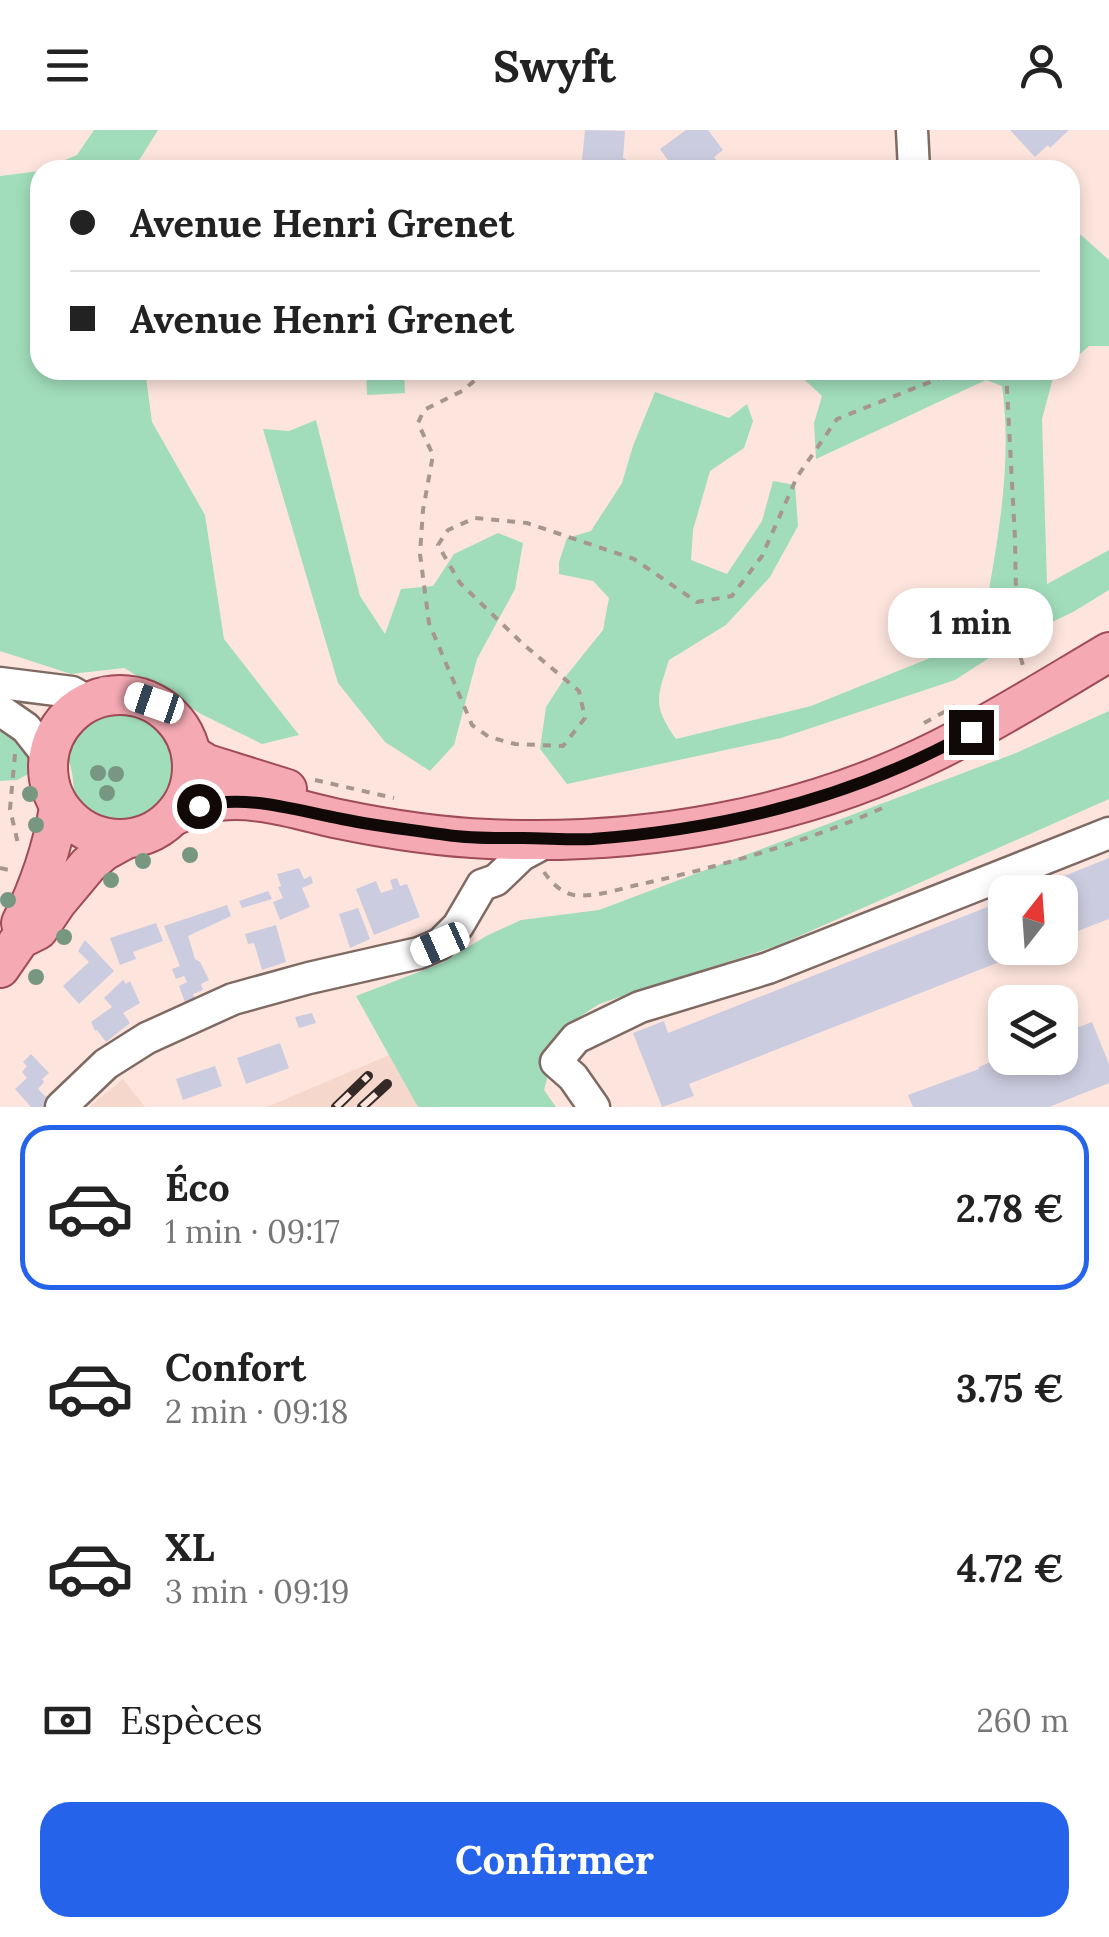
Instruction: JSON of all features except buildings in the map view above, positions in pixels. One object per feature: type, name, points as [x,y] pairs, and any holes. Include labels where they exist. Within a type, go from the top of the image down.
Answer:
[{"type":"main road","points":[[192,755],[220,768],[293,790],[433,820],[533,822],[692,810],[844,769],[914,740],[1109,637]]},
{"type":"main road","points":[[176,815],[220,801],[254,802],[347,820],[491,839],[608,837],[708,824],[763,814],[823,796],[937,750],[1109,652]]},
{"type":"main road","points":[[10,953],[38,930],[65,892],[104,850],[161,828],[176,815],[187,797],[193,776],[192,755],[185,734],[172,716],[154,703],[133,696],[110,695],[74,711],[53,739],[32,752],[60,808],[77,826],[99,837],[124,840]]},
{"type":"main road","points":[[10,953],[49,858],[60,808]]},
{"type":"street","points":[[912,130],[914,160]]},
{"type":"street","points":[[0,683],[72,692],[89,702]]},
{"type":"street","points":[[0,710],[26,728],[32,752]]},
{"type":"street","points":[[594,1107],[556,1062],[576,1038],[640,1007],[768,968],[1109,834]]},
{"type":"street","points":[[454,836],[469,854],[482,885]]},
{"type":"street","points":[[61,1107],[106,1064],[162,1031],[233,999],[420,953],[440,944],[458,926],[482,885],[496,880],[522,855],[552,839]]},
{"type":"path","points":[[475,380],[464,390],[424,410],[418,423],[433,456],[420,554],[429,623],[472,725],[489,737],[515,744],[563,746],[585,718],[579,691],[460,582],[438,545],[448,530],[475,518],[527,522],[634,559],[697,602],[732,596],[762,556],[797,476],[837,418],[937,380]]},
{"type":"path","points":[[1007,380],[1017,645],[1031,678]]},
{"type":"path","points":[[916,727],[968,700]]},
{"type":"path","points":[[22,858],[10,809],[32,752]]},
{"type":"path","points":[[358,791],[396,798]]},
{"type":"shaded area","points":[[394,1053],[441,1107],[267,1107]]},
{"type":"shaded area","points":[[123,1079],[145,1107],[89,1107]]},
{"type":"green space","points":[[94,130],[158,130],[139,160],[65,160],[77,155]]},
{"type":"green space","points":[[30,172],[30,380],[146,380],[152,422],[205,515],[224,639],[299,735],[262,744],[201,714],[124,668],[71,674],[0,651],[0,176]]},
{"type":"green space","points":[[1080,234],[1109,260],[1109,346],[1089,346],[1080,354]]},
{"type":"green space","points":[[366,380],[404,380],[405,393],[367,395]]},
{"type":"green space","points":[[805,380],[986,380],[816,459],[814,423],[822,396]]},
{"type":"green space","points":[[986,380],[1052,380],[1042,419],[1047,584],[1109,550],[1109,590],[1023,636],[955,680],[781,738],[567,784],[540,749],[546,707],[603,630],[609,598],[593,581],[559,574],[559,562],[567,538],[591,531],[622,483],[655,392],[729,418],[747,404],[753,421],[744,448],[710,471],[693,530],[691,560],[727,574],[762,521],[773,481],[795,485],[798,526],[770,577],[726,625],[669,660],[659,701],[663,718],[676,739],[811,706],[935,656],[983,623],[1005,475],[1002,386]]},
{"type":"green space","points":[[316,420],[360,596],[385,634],[401,589],[433,586],[454,554],[498,533],[523,543],[515,589],[477,659],[454,745],[430,771],[385,742],[338,683],[263,429],[289,431]]},
{"type":"green space","points":[[126,707],[158,723],[175,745],[179,770],[172,794],[155,813],[132,823],[104,821],[74,802],[72,774],[63,749],[88,717]]},
{"type":"green space","points":[[1109,711],[1109,799],[779,945],[599,1004],[560,1030],[544,1090],[556,1107],[418,1107],[356,996],[442,963],[521,920],[599,910],[1016,753]]},
{"type":"green space","points":[[0,720],[36,758],[36,770],[17,780],[0,781]]},
{"type":"railway","points":[[336,1107],[368,1076]]},
{"type":"railway","points":[[362,1107],[387,1084]]},
{"type":"route","points":[[199,806],[220,801],[254,802],[347,820],[491,839],[589,839],[645,834],[763,814],[823,796],[937,750],[971,732]]}]
